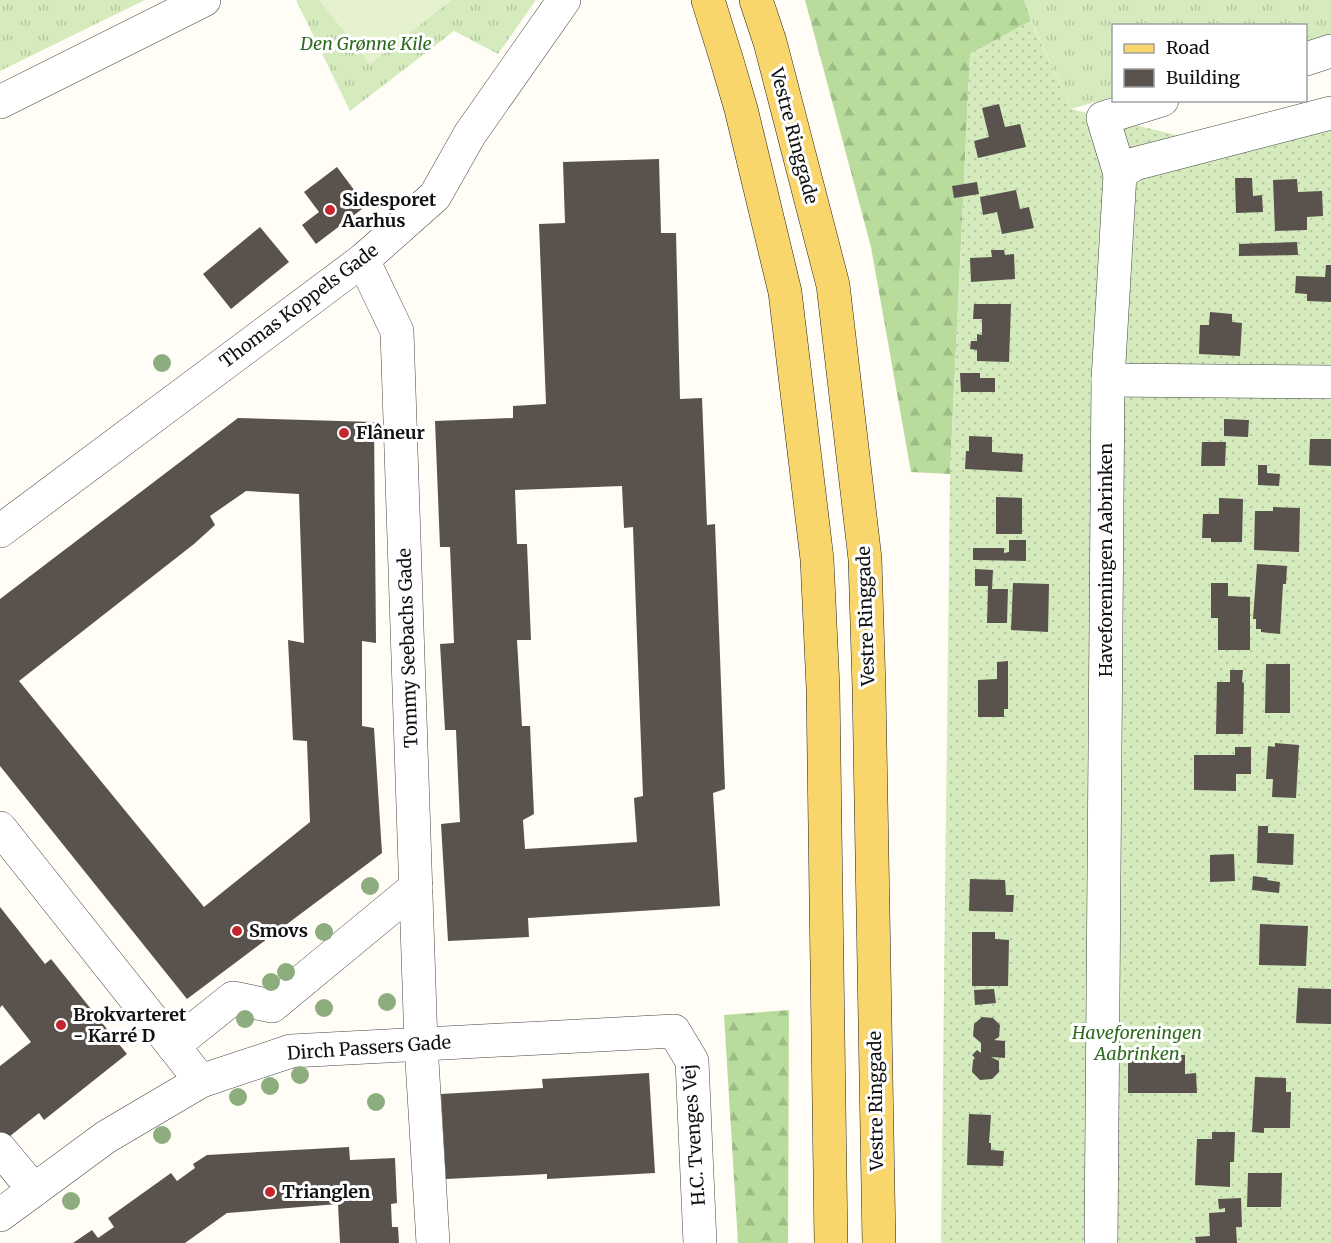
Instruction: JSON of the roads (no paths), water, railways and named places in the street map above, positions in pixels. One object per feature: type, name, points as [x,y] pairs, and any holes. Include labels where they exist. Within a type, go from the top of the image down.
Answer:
[{"type":"main road","points":[[708,0],[744,121],[785,292],[817,559],[823,688],[831,1243]]},
{"type":"main road","name":"Vestre Ringgade","points":[[756,0],[770,42],[833,285],[866,559],[879,1243]]},
{"type":"street","points":[[0,102],[204,0]]},
{"type":"street","name":"Thomas Koppels Gade","points":[[0,531],[363,260],[435,196],[470,134],[564,0]]},
{"type":"street","points":[[1307,57],[1331,51]]},
{"type":"street","points":[[1155,102],[1103,118],[1120,174],[1134,164],[1331,113]]},
{"type":"street","name":"Haveforeningen Aabrinken","points":[[1101,1243],[1108,380],[1120,174]]},
{"type":"street","name":"Tommy Seebachs Gade","points":[[363,260],[397,331],[421,1044],[434,1243]]},
{"type":"street","points":[[1108,380],[1331,382]]},
{"type":"street","points":[[0,828],[201,1081]]},
{"type":"street","points":[[173,1046],[233,998],[272,1006],[416,887]]},
{"type":"street","name":"Dirch Passers Gade","points":[[0,1215],[106,1137],[201,1081],[291,1051],[674,1031]]},
{"type":"street","name":"H.C. Tvenges Vej","points":[[674,1031],[692,1061],[700,1243]]},
{"type":"street","points":[[0,1149],[34,1190]]},
{"type":"place","name":"Sidesporet Aarhus","points":[[330,210]]},
{"type":"place","name":"Flâneur","points":[[344,433]]},
{"type":"place","name":"Smovs","points":[[237,931]]},
{"type":"place","name":"Brokvarteret - Karré D","points":[[61,1025]]},
{"type":"place","name":"Trianglen","points":[[270,1192]]},
{"type":"park label","name":"Den Grønne Kile","points":[[366,44]]}]
